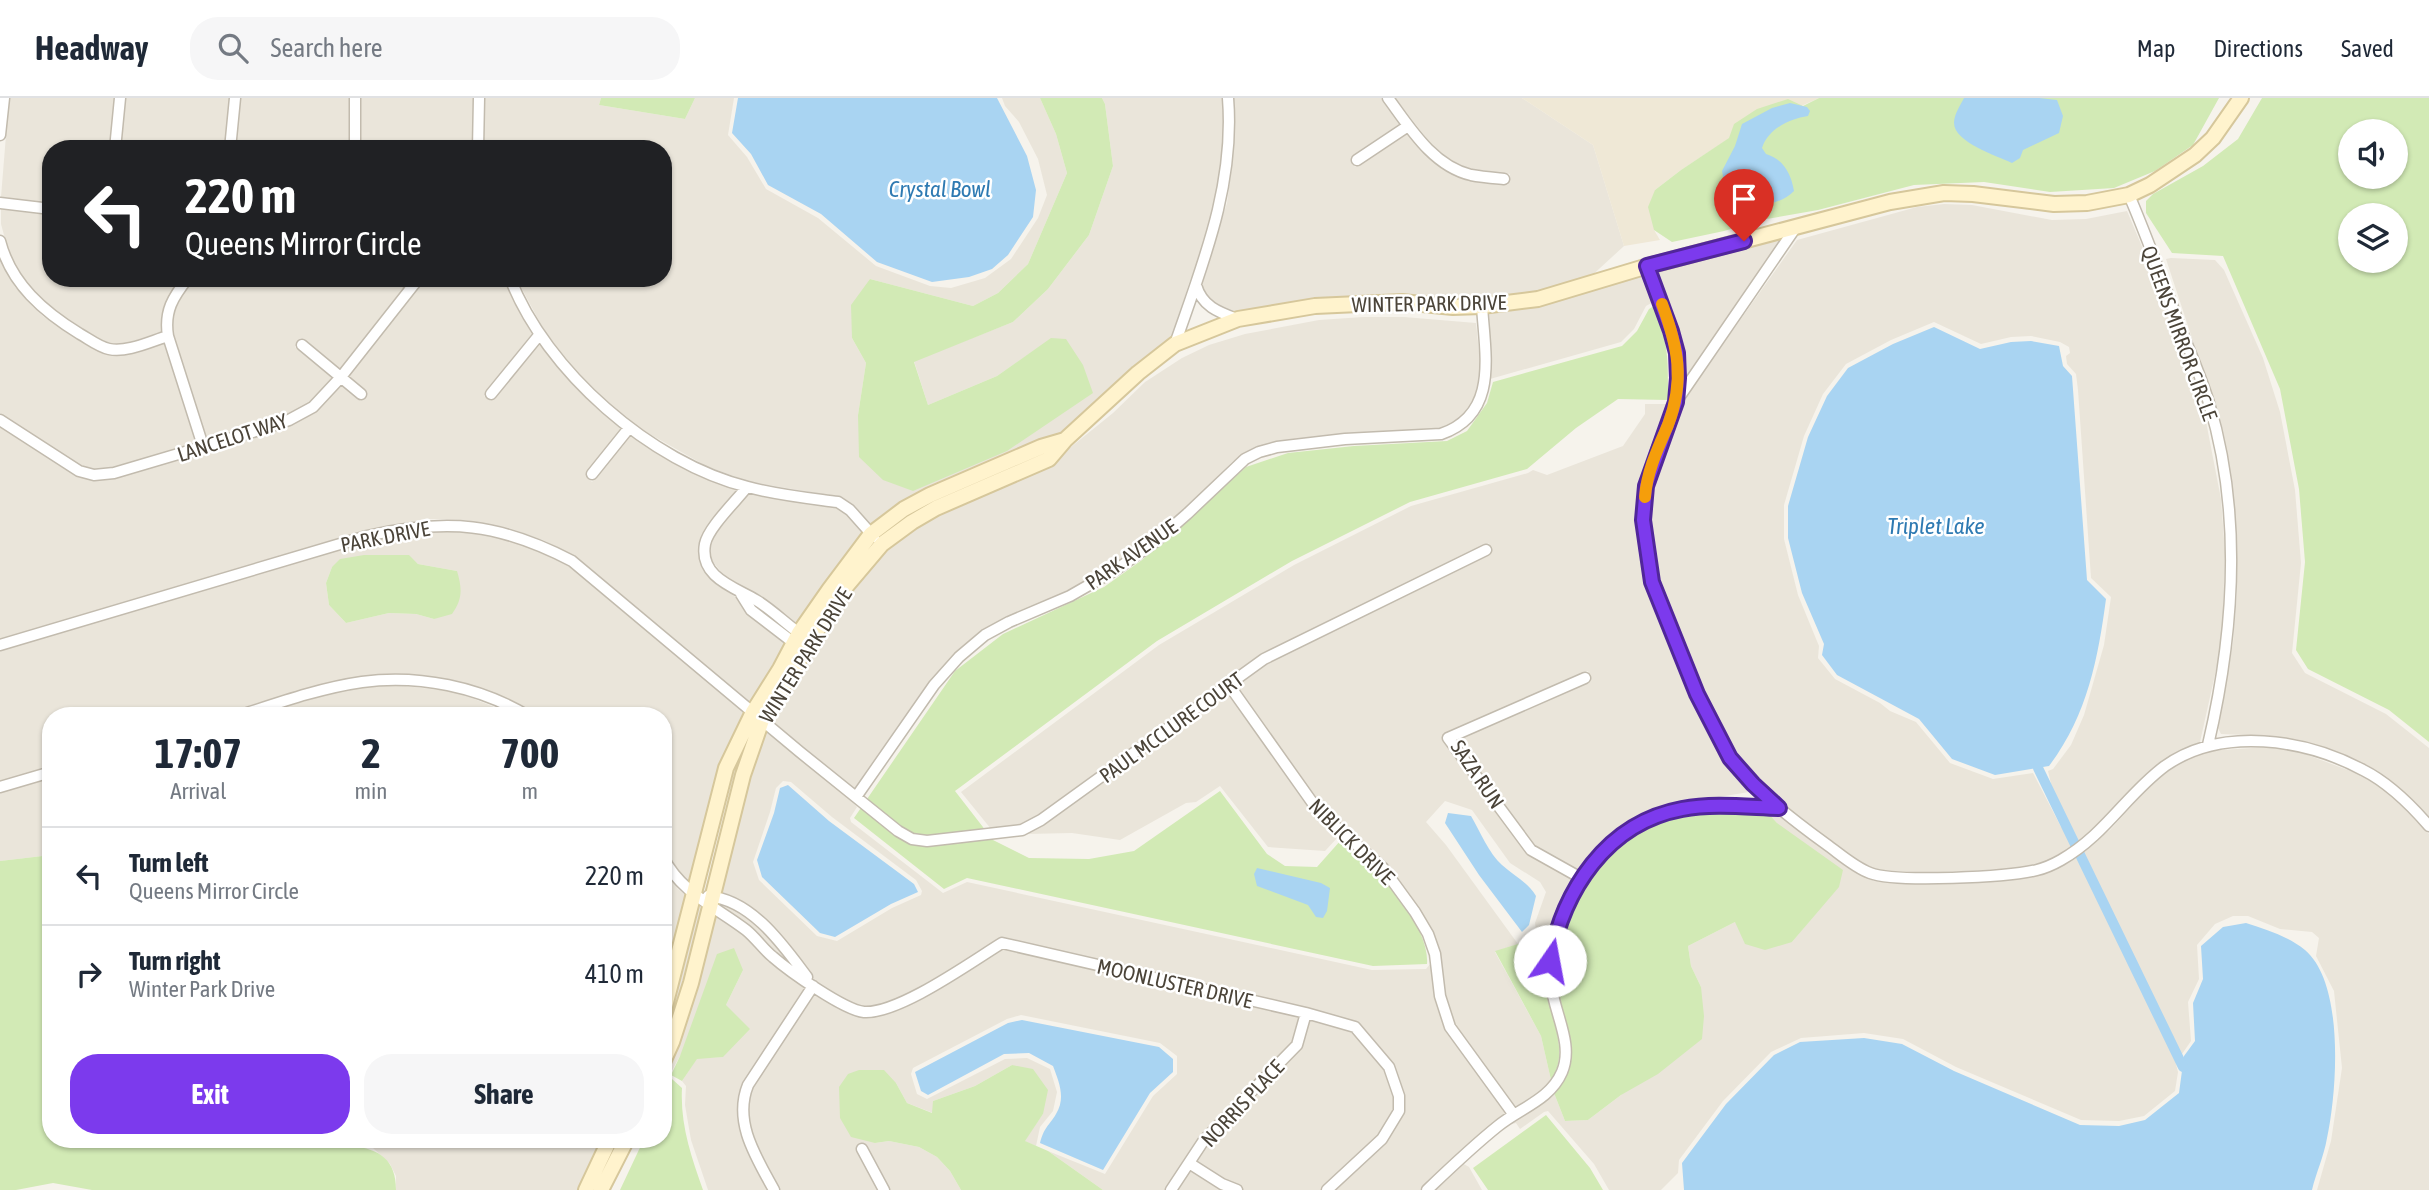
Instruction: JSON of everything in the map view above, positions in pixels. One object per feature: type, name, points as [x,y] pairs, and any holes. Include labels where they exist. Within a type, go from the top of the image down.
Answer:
[{"type":"street","points":[[0,135],[4,98]]},
{"type":"street","points":[[116,140],[120,98]]},
{"type":"street","points":[[231,140],[235,98]]},
{"type":"street","points":[[355,98],[355,140]]},
{"type":"street","points":[[478,98],[478,140]]},
{"type":"street","points":[[1175,344],[1222,202],[1230,119],[1228,98]]},
{"type":"street","points":[[1388,98],[1432,153],[1451,167],[1470,175],[1504,179]]},
{"type":"street","name":"WINTER PARK DRIVE","points":[[672,1042],[691,983],[758,716],[797,638],[829,590],[876,539],[936,508],[1049,459],[1066,439],[1138,373],[1175,344],[1238,319],[1315,306],[1362,302],[1482,306],[1538,299],[1647,266],[1890,202],[1944,192],[2054,204],[2129,195],[2150,185],[2195,155],[2213,138],[2241,98]]},
{"type":"street","points":[[1357,160],[1408,126]]},
{"type":"street","name":"QUEENS MIRROR CIRCLE","points":[[2129,195],[2209,404],[2227,497],[2231,551],[2227,643],[2222,682],[2208,746]]},
{"type":"street","points":[[0,203],[42,208]]},
{"type":"street","points":[[1796,227],[1676,402],[1646,486],[1643,520],[1652,582],[1697,694],[1725,748],[1753,784],[1779,808],[1859,869],[1875,875],[1923,878],[2040,870],[2084,845],[2165,766],[2208,746],[2269,741],[2299,746],[2331,756],[2364,770],[2392,789],[2429,826]]},
{"type":"street","points":[[0,242],[19,283],[36,302],[99,345],[123,349],[168,336]]},
{"type":"street","points":[[1647,266],[1677,353],[1676,402]]},
{"type":"street","points":[[1196,285],[1199,295],[1207,304],[1219,313],[1238,319]]},
{"type":"street","points":[[182,287],[169,307],[166,323],[203,446]]},
{"type":"street","name":"LANCELOT WAY","points":[[0,420],[72,467],[94,475],[114,473],[289,420],[313,407],[341,377],[411,287]]},
{"type":"street","points":[[515,287],[540,334],[570,373],[598,403],[629,428],[703,471],[747,487],[838,502],[850,510],[876,539]]},
{"type":"street","name":"PARK AVENUE","points":[[856,797],[934,685],[959,657],[985,635],[1070,596],[1155,542],[1245,459],[1277,447],[1345,439],[1440,434],[1455,429],[1468,419],[1479,403],[1484,387],[1486,370],[1482,306]]},
{"type":"street","points":[[491,394],[540,334]]},
{"type":"street","points":[[302,345],[360,394]]},
{"type":"street","points":[[593,474],[629,428]]},
{"type":"street","points":[[747,487],[710,533],[705,544],[706,561],[721,581],[756,600],[797,638]]},
{"type":"street","name":"PARK DRIVE","points":[[0,645],[367,536],[429,525],[463,525],[507,533],[541,545],[572,561],[758,716]]},
{"type":"street","name":"WINTER PARK DRIVE","points":[[672,981],[726,768],[876,539]]},
{"type":"street","name":"PAUL MCCLURE COURT","points":[[856,797],[912,839],[927,841],[1022,830],[1041,820],[1264,659],[1486,550]]},
{"type":"street","name":"SAZA RUN","points":[[1581,878],[1531,850],[1448,738],[1585,678]]},
{"type":"street","points":[[266,707],[321,690],[363,682],[397,680],[459,687],[510,707]]},
{"type":"street","name":"NIBLICK DRIVE","points":[[1229,685],[1319,813],[1383,868],[1415,912],[1428,934],[1435,954],[1440,996],[1450,1027],[1514,1115]]},
{"type":"street","points":[[758,716],[856,797]]},
{"type":"street","points":[[0,787],[42,775]]},
{"type":"street","points":[[1427,1190],[1467,1151],[1514,1115],[1536,1102],[1552,1088],[1562,1074],[1566,1059],[1565,1044],[1551,985],[1550,961],[1555,934],[1565,905],[1596,858],[1616,840],[1638,826],[1681,809],[1709,806],[1779,808]]},
{"type":"street","points":[[672,874],[682,886],[711,902]]},
{"type":"street","name":"MOONLUSTER DRIVE","points":[[711,902],[728,899],[761,922],[813,986]]},
{"type":"street","name":"MOONLUSTER DRIVE","points":[[711,902],[748,932],[773,957],[813,986],[862,1012],[878,1011],[905,1001],[1002,943],[1306,1013],[1355,1027],[1389,1067],[1399,1096],[1399,1111],[1382,1139],[1327,1190]]},
{"type":"street","points":[[748,932],[761,922]]},
{"type":"street","points":[[774,1190],[748,1138],[741,1115],[742,1100],[748,1085],[813,986]]},
{"type":"street","name":"NORRIS PLACE","points":[[1171,1190],[1204,1140],[1297,1045],[1306,1013]]},
{"type":"street","points":[[593,1189],[607,1148]]},
{"type":"street","points":[[593,1189],[621,1148]]},
{"type":"street","points":[[862,1149],[884,1190]]},
{"type":"street","points":[[1189,1163],[1222,1184],[1237,1190]]},
{"type":"shaded area","points":[[9,98],[115,98],[111,140],[42,140],[42,202],[1,197]]},
{"type":"shaded area","points":[[125,98],[230,98],[226,140],[121,140]]},
{"type":"shaded area","points":[[240,98],[350,98],[350,140],[236,140]]},
{"type":"shaded area","points":[[360,98],[473,98],[473,140],[360,140]]},
{"type":"shaded area","points":[[484,98],[601,98],[599,105],[685,119],[695,98],[734,98],[728,135],[747,157],[766,189],[818,218],[876,266],[930,286],[951,288],[985,278],[1011,259],[1038,218],[1047,195],[1038,159],[1019,122],[1005,106],[1002,98],[1040,98],[1056,134],[1067,173],[1028,264],[998,293],[973,306],[870,279],[852,338],[866,363],[858,415],[913,490],[957,471],[1051,339],[997,376],[928,405],[914,361],[1013,322],[1048,289],[1089,235],[1113,166],[1102,98],[1223,98],[1225,120],[1217,202],[1171,340],[1067,432],[873,527],[854,505],[840,497],[750,482],[706,466],[632,424],[602,399],[574,369],[544,330],[521,287],[672,287],[672,140],[483,140]]},
{"type":"shaded area","points":[[1234,98],[1381,98],[1401,125],[1351,158],[1355,167],[1407,133],[1428,157],[1449,173],[1469,180],[1508,185],[1510,174],[1472,169],[1454,163],[1435,149],[1395,98],[1522,98],[1593,145],[1624,246],[1587,280],[1513,298],[1239,314],[1222,308],[1210,300],[1201,285],[1227,203],[1232,165]]},
{"type":"shaded area","points":[[1522,98],[1819,98],[1730,138],[1681,170],[1655,190],[1654,230],[1660,240],[1624,246],[1593,145]]},
{"type":"shaded area","points":[[1972,205],[2052,220],[2086,219],[2127,211],[2165,301],[2203,406],[2221,499],[2225,552],[2222,643],[2200,742],[2162,762],[2104,822],[2070,848],[2039,865],[1924,873],[1876,870],[1849,855],[1781,803],[1756,780],[1735,754],[1702,691],[1657,580],[1648,519],[1651,486],[1681,403],[1797,240],[1917,207]],"holes":[[[1934,322],[1981,344],[2011,337],[2031,336],[2060,342],[2069,347],[2067,364],[2076,374],[2091,578],[2111,597],[2104,645],[2084,715],[2071,745],[2053,769],[2048,771],[2055,801],[2067,825],[2065,829],[2061,827],[2033,773],[1993,779],[1950,763],[1916,722],[1890,711],[1835,679],[1818,658],[1819,646],[1798,595],[1784,539],[1784,505],[1804,436],[1823,394],[1846,364],[1891,340]]]},
{"type":"shaded area","points":[[1,208],[42,213],[42,287],[176,287],[164,307],[162,332],[123,344],[112,344],[101,340],[51,308],[23,280],[8,250],[1,224]]},
{"type":"shaded area","points":[[1784,235],[1683,383],[1682,352],[1655,269]]},
{"type":"shaded area","points":[[0,259],[15,287],[32,306],[44,317],[96,350],[110,355],[124,354],[164,342],[196,443],[113,468],[95,470],[81,466],[0,413]]},
{"type":"shaded area","points":[[2166,259],[2215,260],[2224,270],[2263,358],[2280,412],[2295,490],[2301,563],[2292,653],[2305,673],[2386,714],[2429,748],[2429,817],[2395,784],[2366,765],[2300,740],[2221,734],[2218,728],[2233,643],[2237,595],[2237,551],[2232,496],[2223,439]]},
{"type":"shaded area","points":[[1644,272],[1655,301],[1646,306],[1634,329],[1621,342],[1490,379],[1488,311]]},
{"type":"shaded area","points":[[188,287],[405,288],[340,369],[301,338],[295,347],[333,378],[310,402],[287,415],[206,440],[173,334],[173,309]]},
{"type":"shaded area","points":[[418,287],[508,287],[534,334],[484,396],[491,401],[540,342],[566,376],[595,407],[622,429],[586,475],[592,482],[630,435],[700,476],[738,490],[705,531],[700,544],[700,561],[707,575],[737,598],[747,614],[787,645],[752,704],[575,556],[543,540],[509,528],[464,520],[430,519],[366,530],[0,639],[0,427],[76,476],[92,480],[115,478],[290,425],[317,410],[341,384],[361,401],[367,392],[348,376]]},
{"type":"shaded area","points":[[1404,317],[1476,323],[1481,371],[1474,401],[1464,415],[1453,424],[1440,429],[1345,433],[1277,441],[1246,452],[1232,462],[1184,510],[1114,564],[1068,591],[1007,617],[982,631],[956,653],[930,682],[855,789],[769,718],[842,599],[885,548],[938,513],[1050,464],[1113,413],[1145,382],[1182,358],[1209,345],[1245,334],[1319,320]]},
{"type":"shaded area","points":[[1645,404],[1670,404],[1640,486],[1638,521],[1647,584],[1692,696],[1710,733],[1726,762],[1764,802],[1758,802],[1749,792],[1677,804],[1636,821],[1615,835],[1593,854],[1580,871],[1535,846],[1456,740],[1591,681],[1588,671],[1446,733],[1444,742],[1527,854],[1574,881],[1561,904],[1549,936],[1537,938],[1535,923],[1546,892],[1540,882],[1510,863],[1472,810],[1445,801],[1426,822],[1446,845],[1518,944],[1495,952],[1541,1036],[1551,1080],[1534,1098],[1516,1108],[1455,1024],[1445,994],[1440,951],[1433,931],[1419,908],[1387,863],[1323,809],[1236,686],[1266,663],[1492,552],[1489,543],[1262,654],[1039,816],[1021,825],[991,829],[961,792],[1159,645],[1294,565],[1411,506],[1533,470],[1547,475],[1623,446],[1645,414]]},
{"type":"shaded area","points":[[749,493],[836,507],[847,514],[864,535],[798,626],[760,596],[724,576],[711,559],[710,544],[714,536]]},
{"type":"shaded area","points":[[429,530],[462,530],[506,538],[569,566],[747,714],[692,886],[672,864],[672,707],[521,707],[494,693],[461,682],[398,675],[363,676],[321,685],[249,707],[42,707],[42,769],[0,781],[0,650],[368,541]],"holes":[[[408,555],[418,564],[457,571],[434,619],[416,614],[389,613],[346,623],[329,605],[326,583],[332,567],[388,556]]]},
{"type":"shaded area","points":[[396,685],[457,692],[494,707],[285,707],[363,687]]},
{"type":"shaded area","points":[[1227,692],[1314,816],[1338,837],[1325,851],[1268,847],[1220,786],[1196,802],[1186,803],[1120,840],[1072,833],[1025,834],[1043,825]]},
{"type":"shaded area","points":[[764,729],[850,799],[857,807],[850,818],[851,822],[943,893],[967,882],[1372,970],[1426,969],[1431,963],[1435,998],[1446,1030],[1506,1114],[1464,1147],[1420,1190],[1103,1190],[1048,1151],[1105,1174],[1153,1096],[1177,1074],[1177,1056],[1160,1043],[1021,1015],[1007,1019],[913,1068],[911,1074],[917,1094],[927,1099],[1005,1059],[1027,1058],[1050,1069],[1057,1092],[1053,1111],[1040,1127],[1036,1146],[1024,1141],[1043,1114],[1012,1065],[975,1086],[933,1101],[933,1113],[907,1103],[896,1083],[875,1143],[889,1141],[919,1147],[937,1157],[950,1171],[961,1190],[708,1190],[691,1140],[685,1105],[686,1086],[682,1081],[697,1058],[723,1057],[726,1005],[743,970],[672,1071],[672,1055],[748,776]],"holes":[[[783,781],[791,782],[832,817],[916,880],[922,891],[921,895],[892,908],[837,941],[817,936],[759,880],[753,862],[776,788]]]},
{"type":"shaded area","points":[[2268,747],[2297,751],[2361,775],[2389,793],[2429,834],[2429,1190],[2317,1190],[2331,1141],[2342,1068],[2334,991],[2316,956],[2319,938],[2312,932],[2280,929],[2248,916],[2233,916],[2215,924],[2197,945],[2199,979],[2188,1002],[2191,1041],[2180,1057],[2174,1056],[2178,1072],[2175,1091],[2144,1116],[2119,1121],[2081,1120],[1956,1067],[1903,1039],[1864,1033],[1801,1038],[1771,1052],[1723,1101],[1679,1160],[1678,1173],[1661,1190],[1609,1190],[1594,1164],[1548,1111],[1520,1129],[1516,1123],[1508,1125],[1538,1107],[1554,1093],[1565,1121],[1588,1120],[1621,1095],[1701,987],[1691,966],[1688,946],[1735,922],[1792,942],[1811,919],[1777,823],[1768,813],[1777,814],[1843,864],[1874,881],[1923,884],[2021,878],[2042,875],[2079,855],[2110,830],[2167,771],[2186,759],[2205,751]]},
{"type":"shaded area","points":[[42,780],[42,856],[0,861],[0,792]]},
{"type":"shaded area","points":[[672,881],[689,898],[672,963]]},
{"type":"shaded area","points":[[698,905],[704,910],[672,1022],[672,1003]]},
{"type":"shaded area","points":[[373,1148],[600,1148],[581,1190],[396,1190],[396,1176],[390,1164]]},
{"type":"shaded area","points":[[1462,1163],[1469,1167],[1482,1190],[1434,1190]]},
{"type":"green space","points":[[601,98],[695,98],[685,119],[599,105]]},
{"type":"green space","points":[[1040,98],[1102,98],[1105,104],[1113,166],[1089,235],[1048,289],[1013,322],[914,362],[928,405],[997,376],[1051,338],[1066,339],[1083,365],[1093,393],[1007,451],[913,491],[883,480],[859,457],[858,415],[866,363],[852,338],[851,305],[870,279],[973,306],[998,293],[1028,264],[1067,173],[1056,134]]},
{"type":"green space","points":[[1819,98],[2219,98],[2193,145],[2155,171],[2114,188],[2050,192],[1984,182],[1914,185],[1818,210],[1761,220],[1672,242],[1654,230],[1648,207],[1655,190],[1729,138],[1734,124],[1757,109],[1788,99],[1803,106]]},
{"type":"green space","points":[[2262,98],[2429,98],[2429,742],[2389,710],[2308,669],[2296,650],[2305,562],[2299,489],[2280,389],[2223,256],[2172,253],[2146,213],[2146,201],[2153,194],[2203,166],[2238,139]]},
{"type":"green space","points":[[1654,306],[1667,352],[1668,400],[1618,399],[1576,428],[1527,469],[1410,502],[1292,561],[1157,641],[955,791],[993,840],[1029,858],[1089,859],[1134,851],[1220,791],[1267,854],[1285,866],[1317,867],[1341,840],[1364,856],[1406,905],[1422,936],[1427,964],[1373,966],[967,878],[944,889],[854,818],[955,671],[1003,634],[1104,587],[1142,560],[1246,467],[1288,453],[1447,441],[1467,431],[1487,403],[1493,382],[1622,346],[1637,331],[1649,309]]},
{"type":"green space","points":[[364,555],[409,555],[418,564],[457,571],[460,593],[456,609],[452,614],[434,619],[416,614],[389,613],[346,623],[329,605],[326,583],[332,567],[340,559]]},
{"type":"green space","points":[[1768,813],[1777,823],[1843,870],[1839,887],[1792,942],[1765,950],[1745,944],[1735,922],[1688,946],[1691,966],[1701,987],[1704,1016],[1702,1039],[1658,1074],[1621,1095],[1588,1120],[1565,1121],[1554,1093],[1564,1076],[1570,1049],[1558,998],[1557,953],[1563,926],[1574,899],[1589,875],[1608,854],[1630,836],[1654,823],[1681,814]]},
{"type":"green space","points":[[42,856],[42,1148],[362,1148],[378,1153],[389,1164],[396,1190],[92,1190],[53,1183],[0,1190],[0,861]]},
{"type":"green space","points":[[1550,934],[1545,982],[1559,1047],[1559,1058],[1551,1080],[1541,1036],[1495,951]]},
{"type":"green space","points":[[734,948],[743,970],[726,1005],[750,1029],[723,1057],[697,1059],[682,1081],[672,1073],[717,954]]},
{"type":"green space","points":[[1012,1065],[1033,1069],[1048,1090],[1043,1114],[1025,1141],[1048,1151],[1103,1190],[961,1190],[950,1171],[937,1157],[919,1147],[889,1141],[875,1143],[851,1137],[840,1118],[839,1087],[848,1074],[859,1070],[884,1070],[896,1083],[907,1103],[932,1113],[933,1101],[975,1086]]},
{"type":"green space","points":[[672,1079],[682,1088],[685,1127],[703,1190],[620,1190],[640,1148],[672,1148]]},
{"type":"green space","points":[[1546,1115],[1590,1168],[1603,1190],[1488,1190],[1473,1168]]},
{"type":"water","name":"Crystal Bowl","points":[[738,98],[997,98],[1027,156],[1036,190],[1033,217],[1008,255],[992,269],[969,277],[932,282],[877,262],[821,214],[768,185],[751,154],[732,133]]},
{"type":"water","points":[[1964,98],[2057,100],[2063,116],[2059,133],[2023,150],[2020,158],[2012,163],[1977,148],[1956,130],[1955,116]]},
{"type":"water","points":[[1790,103],[1807,107],[1810,111],[1808,116],[1774,130],[1762,148],[1785,168],[1794,191],[1773,203],[1756,205],[1739,201],[1728,191],[1722,171],[1735,146],[1742,124],[1772,108]]},
{"type":"water","name":"Triplet Lake","points":[[1934,327],[1980,349],[2011,342],[2031,341],[2059,346],[2063,366],[2072,376],[2087,580],[2106,599],[2099,643],[2082,707],[2049,766],[1995,775],[1952,759],[1919,719],[1837,675],[1822,655],[1824,644],[1802,593],[1788,538],[1788,506],[1808,437],[1827,396],[1848,368],[1893,344]]},
{"type":"water","points":[[788,785],[829,821],[914,884],[918,892],[891,904],[835,937],[820,933],[762,877],[757,860],[780,788]]},
{"type":"water","points":[[1448,813],[1471,816],[1497,860],[1533,891],[1536,896],[1529,925],[1522,932],[1479,875],[1445,823]]},
{"type":"water","points":[[1257,868],[1321,883],[1330,888],[1327,911],[1323,918],[1316,917],[1308,905],[1257,886],[1254,874]]},
{"type":"water","points":[[2246,923],[2284,937],[2305,950],[2318,966],[2327,987],[2335,1040],[2335,1067],[2326,1145],[2312,1190],[1684,1190],[1682,1163],[1726,1104],[1774,1055],[1800,1042],[1864,1038],[1902,1044],[1954,1071],[2080,1125],[2119,1126],[2145,1120],[2179,1093],[2184,1056],[2195,1041],[2193,1003],[2203,979],[2201,946],[2223,927]]},
{"type":"water","points":[[1022,1020],[1159,1047],[1173,1059],[1173,1072],[1150,1093],[1103,1170],[1040,1143],[1059,1108],[1060,1090],[1053,1066],[1029,1053],[1004,1054],[928,1095],[921,1091],[915,1072],[1008,1023]]},
{"type":"waterway","points":[[2038,768],[2183,1067]]},
{"type":"slow traffic","points":[[1645,497],[1656,451],[1676,402],[1677,353],[1662,304]]},
{"type":"route","points":[[1550,961],[1555,934],[1565,905],[1596,858],[1616,840],[1638,826],[1681,809],[1709,806],[1779,808],[1730,758],[1697,694],[1652,582],[1643,520],[1646,486],[1656,451],[1676,402],[1678,378],[1677,353],[1671,331],[1647,266],[1744,241]]}]
